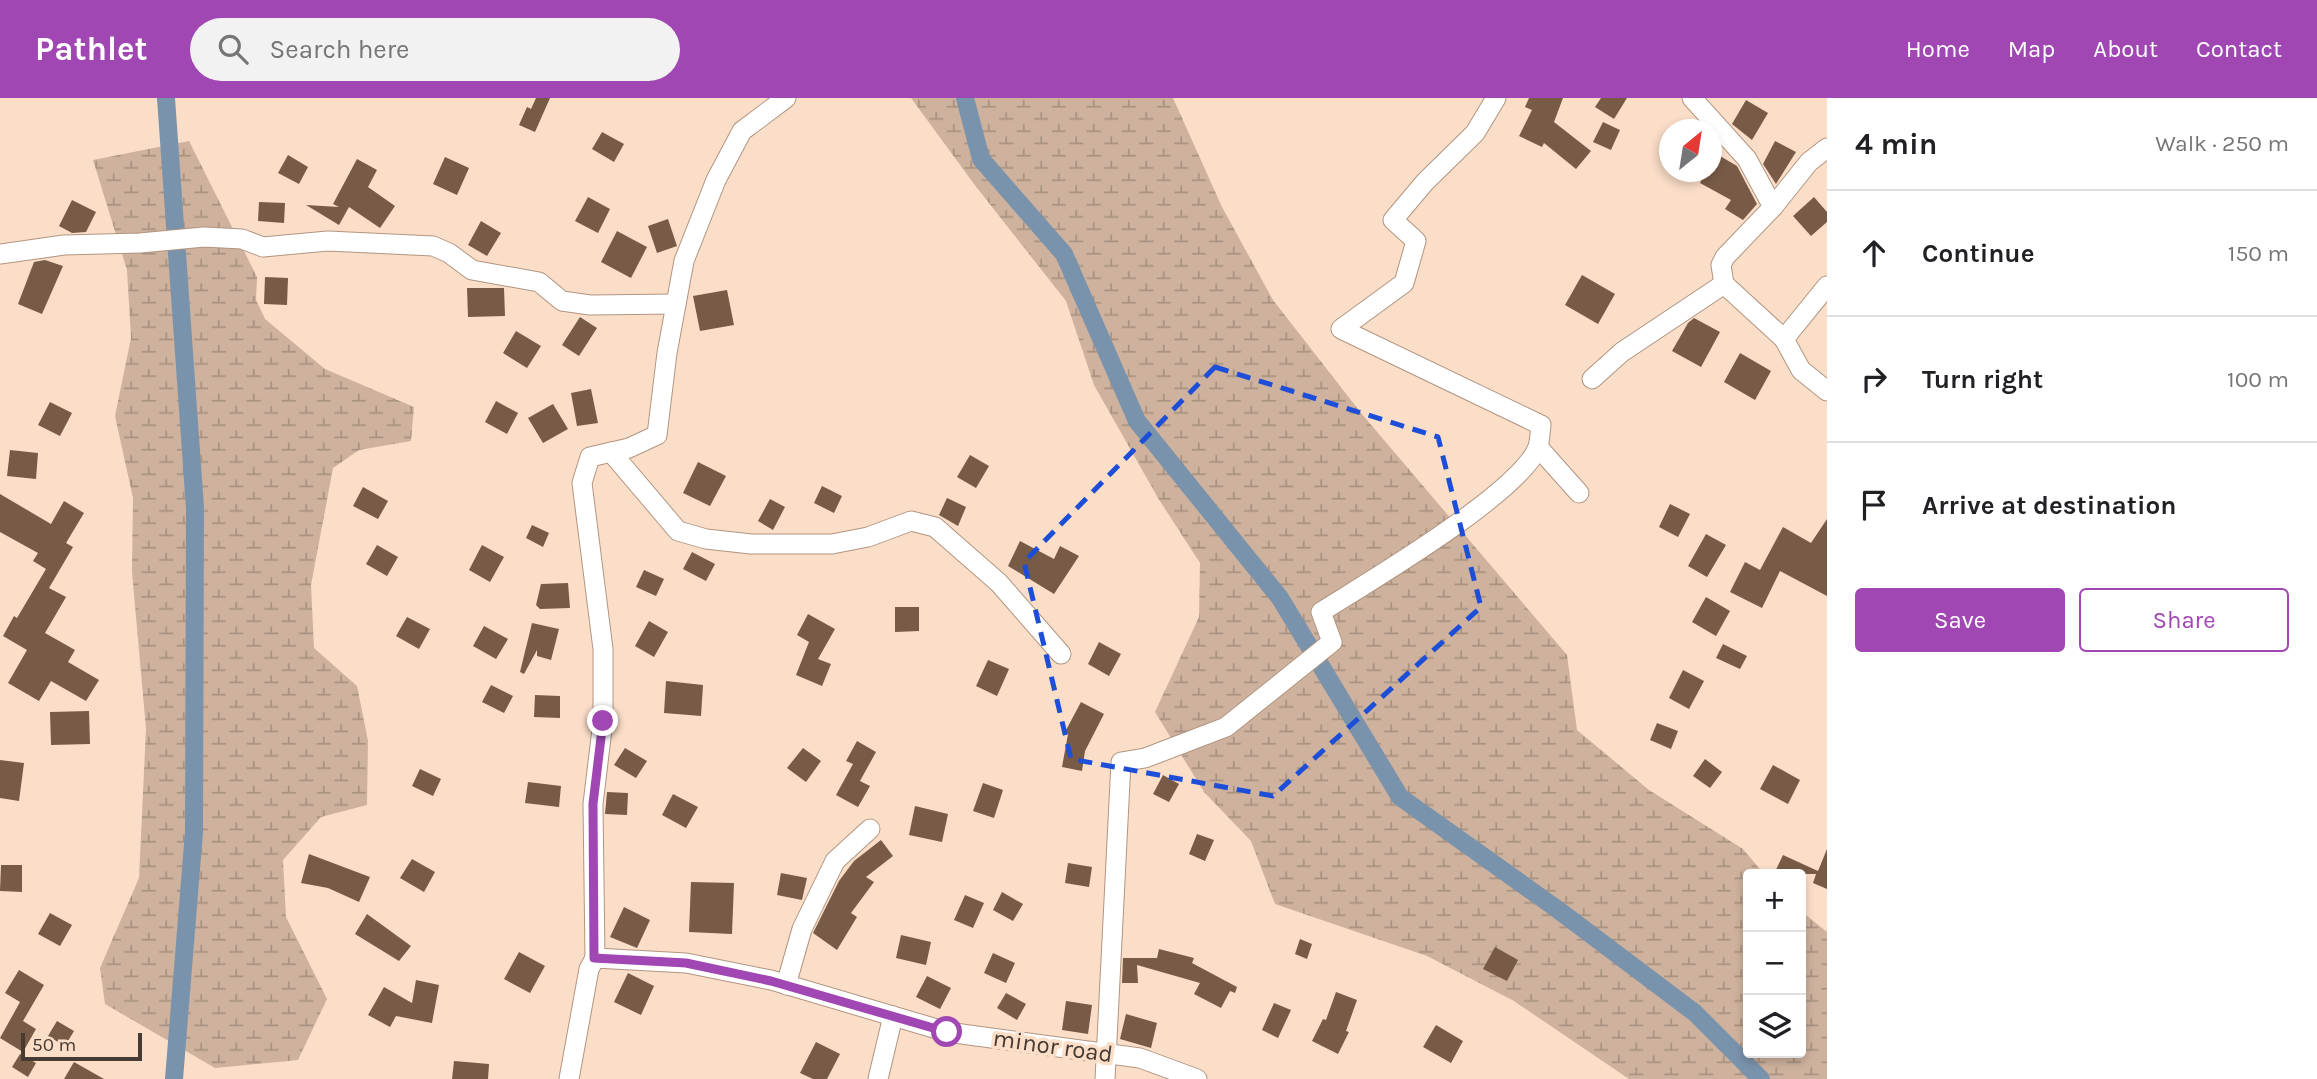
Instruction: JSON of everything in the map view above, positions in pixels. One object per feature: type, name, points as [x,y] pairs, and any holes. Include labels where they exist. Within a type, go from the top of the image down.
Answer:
[{"type":"street","points":[[569,1079],[589,969],[594,958],[593,804],[603,721],[603,649],[582,483],[590,457],[629,449],[657,435],[684,261],[716,180],[742,131],[786,98]]},
{"type":"street","points":[[1105,1079],[1121,762],[1146,758],[1226,727],[1320,652],[1321,612],[1432,541],[1510,482],[1538,447],[1541,425],[1342,329],[1404,283],[1416,241],[1393,220],[1425,182],[1475,133],[1496,98]]},
{"type":"street","points":[[1692,98],[1746,159],[1773,207]]},
{"type":"street","points":[[1827,148],[1809,162],[1773,207],[1725,257],[1721,265],[1724,284],[1784,339],[1801,370],[1827,391]]},
{"type":"street","points":[[0,254],[64,245],[178,239],[242,239],[263,247],[328,242],[433,246],[449,253],[472,270],[539,282],[562,301],[590,305],[676,304]]},
{"type":"street","points":[[1592,379],[1622,352],[1724,284]]},
{"type":"street","points":[[1784,339],[1827,286]]},
{"type":"street","points":[[1538,447],[1579,493]]},
{"type":"street","points":[[611,452],[678,531],[706,539],[751,544],[832,544],[868,537],[911,521],[935,527],[999,583],[1061,654]]},
{"type":"street","points":[[786,985],[802,929],[835,861],[870,829]]},
{"type":"street","name":"minor road","points":[[594,958],[686,963],[786,985],[947,1032],[1140,1058],[1197,1079]]},
{"type":"street","points":[[878,1079],[892,1016]]},
{"type":"highlighted area","points":[[1215,367],[1438,437],[1481,607],[1273,796],[1071,759],[1024,562]]},
{"type":"green space","points":[[911,98],[1173,98],[1222,207],[1273,300],[1361,413],[1567,655],[1577,730],[1649,790],[1743,849],[1760,869],[1743,869],[1743,1058],[1806,1058],[1806,915],[1827,932],[1827,1079],[1629,1079],[1514,1001],[1427,956],[1275,904],[1251,841],[1204,792],[1155,712],[1199,617],[1200,563],[1158,498],[1094,385],[1066,301],[974,184]]},
{"type":"green space","points":[[189,141],[257,277],[256,300],[265,319],[325,369],[414,407],[411,441],[359,450],[333,468],[311,585],[314,648],[357,686],[368,741],[367,805],[321,817],[283,860],[286,917],[327,999],[298,1060],[215,1068],[105,1004],[100,968],[139,878],[146,729],[132,572],[133,498],[115,416],[131,338],[127,270],[93,160]]},
{"type":"building","points":[[536,98],[550,98],[535,132],[519,125],[527,107],[531,109]]},
{"type":"building","points":[[1529,98],[1563,98],[1554,122],[1591,151],[1576,169],[1544,143],[1542,147],[1519,136],[1532,110],[1525,107]]},
{"type":"building","points":[[1601,98],[1627,98],[1614,119],[1595,107]]},
{"type":"building","points":[[1746,100],[1768,113],[1752,140],[1732,124]]},
{"type":"building","points":[[1603,122],[1620,130],[1611,150],[1593,142]]},
{"type":"building","points":[[602,132],[624,144],[614,162],[592,149]]},
{"type":"building","points":[[1775,141],[1796,152],[1776,184],[1763,164]]},
{"type":"building","points":[[288,155],[308,167],[299,184],[278,173]]},
{"type":"building","points":[[445,157],[469,168],[457,195],[433,184]]},
{"type":"building","points":[[1722,157],[1737,166],[1757,204],[1743,220],[1725,209],[1731,200],[1700,183],[1722,182]]},
{"type":"building","points":[[357,159],[377,170],[368,187],[395,206],[380,228],[349,207],[339,225],[306,205],[339,207],[333,204]]},
{"type":"building","points":[[588,197],[610,209],[598,233],[575,221]]},
{"type":"building","points":[[1814,197],[1827,212],[1827,222],[1811,236],[1793,216]]},
{"type":"building","points":[[72,200],[96,212],[86,232],[72,233],[59,226]]},
{"type":"building","points":[[259,202],[285,203],[284,223],[258,221]]},
{"type":"building","points":[[668,219],[677,246],[657,253],[648,226]]},
{"type":"building","points":[[481,221],[501,233],[487,256],[468,245]]},
{"type":"building","points":[[617,231],[647,247],[631,278],[601,262]]},
{"type":"building","points":[[45,260],[63,266],[42,314],[18,304],[34,262]]},
{"type":"building","points":[[1582,275],[1615,294],[1598,324],[1565,305]]},
{"type":"building","points":[[265,277],[288,278],[287,305],[264,304]]},
{"type":"building","points":[[467,288],[504,288],[505,316],[468,317]]},
{"type":"building","points":[[727,290],[734,325],[700,331],[693,296]]},
{"type":"building","points":[[580,317],[597,328],[579,356],[562,345]]},
{"type":"building","points":[[1694,318],[1720,332],[1701,367],[1672,351],[1688,323]]},
{"type":"building","points":[[516,331],[541,346],[527,368],[503,353]]},
{"type":"building","points":[[1740,353],[1771,371],[1755,400],[1724,382]]},
{"type":"building","points":[[591,389],[598,423],[577,426],[571,393]]},
{"type":"building","points":[[496,401],[518,413],[507,434],[485,422]]},
{"type":"building","points":[[50,402],[72,413],[60,436],[38,425]]},
{"type":"building","points":[[553,404],[568,429],[543,443],[528,418]]},
{"type":"building","points":[[10,450],[38,453],[36,479],[7,476]]},
{"type":"building","points":[[970,455],[989,466],[976,488],[957,477]]},
{"type":"building","points":[[698,462],[726,476],[710,506],[683,493]]},
{"type":"building","points":[[822,486],[842,496],[834,513],[814,503]]},
{"type":"building","points":[[363,487],[388,501],[378,519],[353,506]]},
{"type":"building","points":[[0,494],[51,524],[64,501],[84,513],[66,543],[73,547],[49,588],[66,597],[45,633],[75,650],[68,662],[99,680],[86,701],[51,681],[39,701],[8,683],[27,650],[3,636],[46,569],[33,561],[38,553],[0,532]]},
{"type":"building","points":[[947,498],[966,507],[958,526],[939,515]]},
{"type":"building","points":[[770,499],[785,507],[773,530],[758,521]]},
{"type":"building","points":[[1670,504],[1690,514],[1678,537],[1659,527]]},
{"type":"building","points":[[1827,519],[1827,596],[1780,571],[1762,608],[1730,592],[1745,562],[1760,570],[1783,527],[1811,543]]},
{"type":"building","points":[[532,525],[549,533],[543,547],[526,538]]},
{"type":"building","points":[[1706,534],[1726,545],[1707,577],[1688,566]]},
{"type":"building","points":[[1020,541],[1054,559],[1060,546],[1079,556],[1054,594],[1008,566]]},
{"type":"building","points":[[377,545],[398,557],[387,576],[366,564]]},
{"type":"building","points":[[482,545],[504,557],[490,582],[469,570]]},
{"type":"building","points":[[692,552],[715,564],[706,581],[683,569]]},
{"type":"building","points":[[644,570],[664,579],[656,596],[636,587]]},
{"type":"building","points":[[568,583],[570,608],[540,609],[536,605],[541,584]]},
{"type":"building","points":[[1706,597],[1730,611],[1716,636],[1692,622]]},
{"type":"building","points":[[895,607],[919,607],[919,631],[895,632]]},
{"type":"building","points":[[808,614],[835,629],[818,659],[831,664],[822,686],[796,675],[809,642],[797,635]]},
{"type":"building","points":[[407,617],[430,629],[419,649],[396,636]]},
{"type":"building","points":[[649,621],[668,632],[654,657],[635,646]]},
{"type":"building","points":[[532,623],[559,629],[551,660],[537,656],[537,650],[524,674],[520,672]]},
{"type":"building","points":[[484,626],[508,639],[496,659],[473,646]]},
{"type":"building","points":[[1099,642],[1121,654],[1109,676],[1088,664]]},
{"type":"building","points":[[1723,644],[1747,656],[1740,669],[1716,658]]},
{"type":"building","points":[[988,660],[1009,669],[997,696],[976,686]]},
{"type":"building","points":[[1683,670],[1704,681],[1689,709],[1669,698]]},
{"type":"building","points":[[666,681],[703,685],[701,716],[664,713]]},
{"type":"building","points":[[491,685],[513,696],[504,713],[482,702]]},
{"type":"building","points":[[535,695],[560,696],[560,718],[534,717]]},
{"type":"building","points":[[1081,702],[1104,714],[1085,751],[1082,771],[1062,767],[1068,734],[1065,732]]},
{"type":"building","points":[[89,711],[90,744],[51,745],[50,712]]},
{"type":"building","points":[[1657,723],[1678,731],[1671,749],[1650,740]]},
{"type":"building","points":[[857,741],[876,752],[860,781],[870,786],[858,807],[836,795],[853,764],[846,761]]},
{"type":"building","points":[[625,748],[647,761],[636,778],[614,765]]},
{"type":"building","points":[[803,748],[821,761],[806,782],[787,768]]},
{"type":"building","points":[[1705,759],[1722,772],[1710,788],[1693,776]]},
{"type":"building","points":[[0,760],[24,763],[19,801],[0,798]]},
{"type":"building","points":[[1773,765],[1800,780],[1788,804],[1760,789]]},
{"type":"building","points":[[420,769],[441,779],[433,796],[412,786]]},
{"type":"building","points":[[1163,775],[1179,784],[1169,802],[1153,794]]},
{"type":"building","points":[[528,782],[561,786],[559,807],[525,803]]},
{"type":"building","points":[[983,783],[1003,790],[994,818],[973,811]]},
{"type":"building","points":[[607,792],[628,793],[627,815],[605,814]]},
{"type":"building","points":[[673,794],[698,807],[686,828],[662,815]]},
{"type":"building","points":[[915,806],[948,814],[942,842],[909,835]]},
{"type":"building","points":[[1197,834],[1214,840],[1205,861],[1189,854]]},
{"type":"building","points":[[881,840],[893,856],[866,877],[874,882],[851,913],[857,917],[837,950],[813,933],[839,881],[854,861]]},
{"type":"building","points":[[1827,849],[1827,889],[1813,883],[1816,874],[1806,874],[1806,869],[1776,869],[1783,855],[1818,871]]},
{"type":"building","points":[[309,854],[370,877],[359,902],[328,888],[301,883]]},
{"type":"building","points":[[412,859],[435,872],[424,892],[400,878]]},
{"type":"building","points":[[1068,863],[1092,867],[1089,887],[1065,883]]},
{"type":"building","points":[[1,865],[22,865],[22,892],[0,891]]},
{"type":"building","points":[[781,873],[807,878],[802,900],[777,895]]},
{"type":"building","points":[[691,882],[734,883],[732,934],[689,932]]},
{"type":"building","points":[[1002,892],[1023,904],[1013,921],[993,910]]},
{"type":"building","points":[[965,895],[984,903],[973,928],[954,920]]},
{"type":"building","points":[[624,907],[650,920],[637,948],[610,937]]},
{"type":"building","points":[[50,913],[72,925],[60,946],[38,934]]},
{"type":"building","points":[[367,914],[411,946],[399,961],[355,934]]},
{"type":"building","points":[[901,935],[931,942],[926,965],[896,958]]},
{"type":"building","points":[[1300,939],[1312,944],[1307,959],[1295,954]]},
{"type":"building","points":[[1495,947],[1518,960],[1507,981],[1483,969]]},
{"type":"building","points":[[1159,949],[1194,958],[1192,963],[1237,987],[1235,993],[1230,991],[1221,1008],[1194,994],[1200,983],[1137,965],[1138,983],[1122,983],[1123,958],[1157,958]]},
{"type":"building","points":[[519,952],[545,966],[530,993],[504,979]]},
{"type":"building","points":[[993,953],[1015,963],[1006,983],[984,973]]},
{"type":"building","points":[[19,970],[44,985],[23,1021],[36,1029],[23,1052],[0,1038],[20,1002],[5,993]]},
{"type":"building","points":[[628,973],[654,986],[641,1015],[614,1002]]},
{"type":"building","points":[[927,976],[951,988],[940,1009],[916,997]]},
{"type":"building","points":[[416,980],[439,985],[432,1023],[396,1016],[390,1027],[368,1015],[384,987],[412,1003]]},
{"type":"building","points":[[1336,992],[1357,1000],[1346,1031],[1349,1032],[1338,1054],[1312,1041],[1323,1019],[1326,1020]]},
{"type":"building","points":[[1006,993],[1026,1004],[1017,1020],[997,1008]]},
{"type":"building","points":[[1066,1001],[1092,1005],[1088,1034],[1062,1030]]},
{"type":"building","points":[[1274,1003],[1291,1010],[1278,1038],[1262,1030]]},
{"type":"building","points":[[1126,1014],[1157,1023],[1151,1048],[1120,1039]]},
{"type":"building","points":[[57,1021],[74,1031],[65,1046],[48,1036]]},
{"type":"building","points":[[1436,1025],[1463,1041],[1451,1063],[1423,1047]]},
{"type":"building","points":[[816,1042],[840,1054],[827,1079],[813,1079],[800,1073]]},
{"type":"building","points":[[20,1054],[36,1063],[28,1077],[12,1067]]},
{"type":"building","points":[[454,1061],[489,1064],[488,1079],[452,1079]]},
{"type":"building","points":[[74,1062],[104,1079],[64,1079]]},
{"type":"waterway","points":[[166,98],[195,508],[194,832],[174,1079]]},
{"type":"waterway","points":[[965,98],[981,159],[1064,254],[1137,421],[1280,598],[1400,797],[1557,909],[1695,1013],[1761,1079]]},
{"type":"route","points":[[603,721],[593,804],[594,958],[686,963],[771,981],[947,1032]]}]
